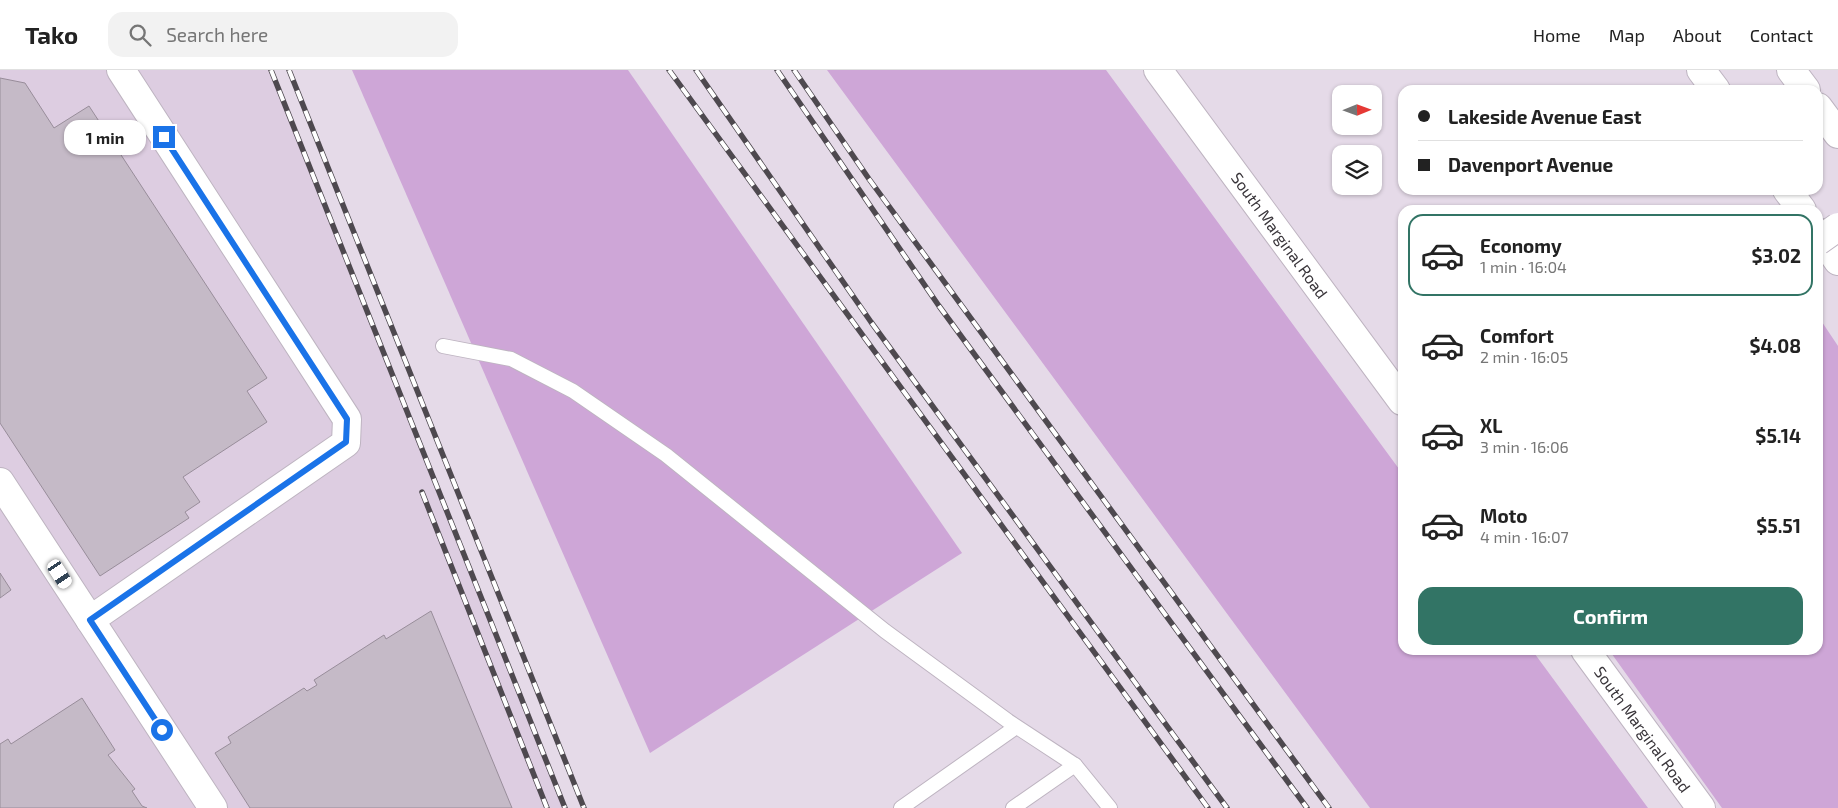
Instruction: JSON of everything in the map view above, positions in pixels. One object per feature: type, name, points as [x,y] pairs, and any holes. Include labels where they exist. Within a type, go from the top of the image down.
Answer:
[{"type":"main road","points":[[90,620],[346,442],[347,419],[121,70]]},
{"type":"main road","name":"South Marginal Road","points":[[1158,70],[1398,396]]},
{"type":"main road","points":[[1701,70],[1712,85]]},
{"type":"main road","points":[[1791,70],[1802,85]]},
{"type":"main road","points":[[1823,238],[1838,227]]},
{"type":"main road","points":[[1823,239],[1838,261]]},
{"type":"main road","points":[[0,482],[213,808]]},
{"type":"main road","name":"South Marginal Road","points":[[1589,655],[1701,808]]},
{"type":"lane","points":[[443,346],[511,359],[573,391],[666,455],[878,625],[1016,727],[1075,765],[1110,808]]},
{"type":"lane","points":[[901,808],[1016,727]]},
{"type":"lane","points":[[1013,808],[1075,765]]},
{"type":"shaded area","points":[[0,70],[271,70],[565,808],[0,808]]},
{"type":"shaded area","points":[[352,70],[628,70],[962,553],[650,753]]},
{"type":"shaded area","points":[[827,70],[1106,70],[1398,468],[1398,655],[1536,655],[1648,808],[1370,808]]},
{"type":"shaded area","points":[[1823,324],[1838,346],[1838,808],[1722,808],[1613,655],[1823,655]]},
{"type":"building","points":[[0,78],[25,83],[54,128],[89,106],[267,378],[247,391],[267,422],[183,477],[200,502],[185,512],[189,518],[100,576],[0,423]]},
{"type":"building","points":[[0,573],[11,590],[0,598]]},
{"type":"building","points":[[431,611],[512,808],[250,808],[215,753],[231,743],[228,737],[304,688],[307,691],[317,685],[314,680],[384,635],[386,639]]},
{"type":"building","points":[[82,698],[115,750],[108,755],[135,789],[132,791],[142,806],[147,808],[0,808],[0,744],[8,739],[11,744]]},
{"type":"railway","points":[[271,70],[565,808]]},
{"type":"railway","points":[[289,70],[584,808]]},
{"type":"railway","points":[[669,70],[1208,808]]},
{"type":"railway","points":[[696,70],[871,322],[1227,808]]},
{"type":"railway","points":[[777,70],[939,306],[1307,808]]},
{"type":"railway","points":[[794,70],[869,179],[1329,808]]},
{"type":"railway","points":[[422,492],[547,808]]},
{"type":"route","points":[[162,730],[90,620],[124,594],[346,442],[347,419],[164,137]]}]
